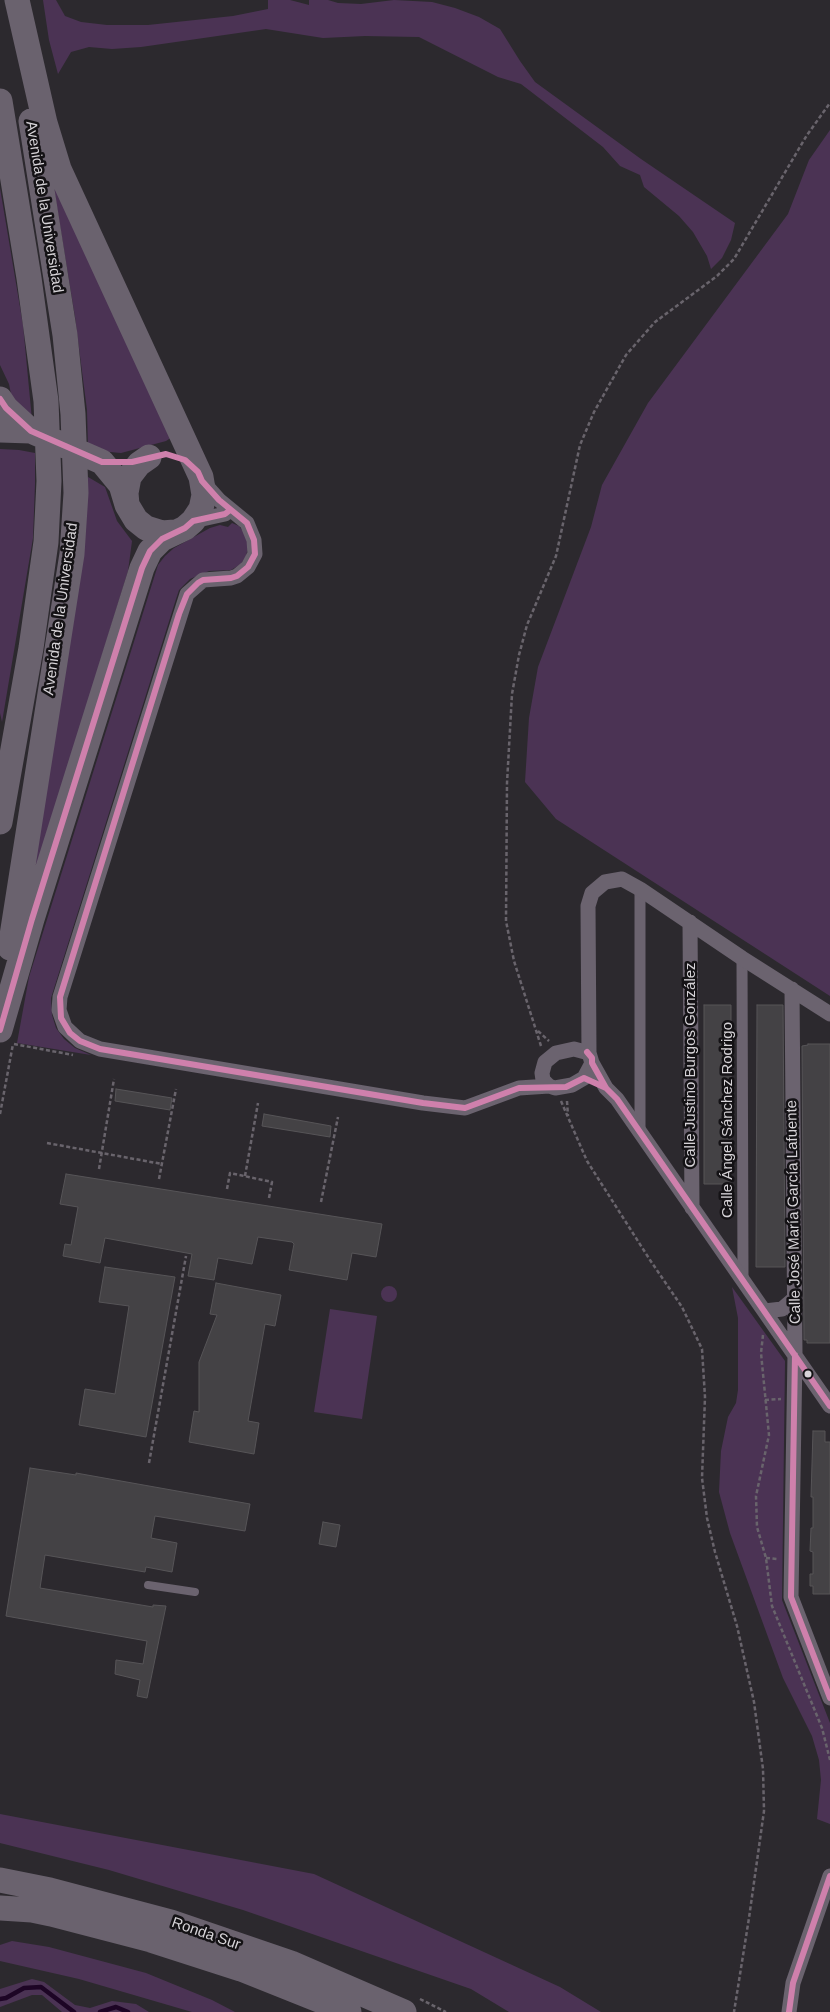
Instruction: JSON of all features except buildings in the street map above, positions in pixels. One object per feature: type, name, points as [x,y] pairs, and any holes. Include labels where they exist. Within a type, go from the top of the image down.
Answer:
[{"type":"highway","name":"Avenida de la Universidad","points":[[0,1009],[72,554],[76,493],[73,414],[65,335],[11,0]]},
{"type":"highway","points":[[6,1037],[32,919],[142,568],[150,551],[162,539],[184,526],[203,505],[204,490],[200,477],[59,169],[45,123],[17,0]]},
{"type":"highway","name":"Avenida de la Universidad","points":[[0,101],[29,278],[46,401],[49,481],[46,542],[33,638],[0,822]]},
{"type":"highway","points":[[0,399],[6,408],[31,431],[102,462],[132,462],[166,454],[178,456],[185,460],[200,477]]},
{"type":"highway","points":[[0,430],[31,431]]},
{"type":"highway","points":[[127,505],[126,493],[129,477],[139,464],[149,457]]},
{"type":"highway","points":[[102,462],[121,485],[127,505],[136,520],[146,528],[162,533],[184,526]]},
{"type":"highway","name":"Ronda Sur","points":[[0,1880],[50,1890],[170,1922],[291,1963],[404,2012]]},
{"type":"highway","name":"Ronda Sur","points":[[0,1908],[32,1910],[51,1914],[151,1940],[241,1969],[349,2012]]},
{"type":"street","points":[[200,477],[230,510],[247,523],[254,540],[255,554],[248,567],[237,576],[203,580],[187,594],[60,997],[59,1010],[65,1027],[80,1042],[100,1049],[423,1104],[465,1108],[519,1088],[557,1087],[584,1078],[606,1088]]},
{"type":"street","points":[[184,526],[225,514],[230,510]]},
{"type":"street","points":[[830,1014],[622,879],[605,882],[592,893],[588,906],[591,1058],[606,1088],[640,1133],[830,1406]]},
{"type":"street","points":[[640,889],[640,1133]]},
{"type":"street","name":"Calle Justino Burgos González","points":[[690,922],[692,1208]]},
{"type":"street","name":"Calle Ángel Sánchez Rodrigo","points":[[742,958],[743,1282]]},
{"type":"street","name":"Calle José María García Lafuente","points":[[792,989],[795,1355],[791,1597],[830,1698]]},
{"type":"street","points":[[574,1049],[589,1027]]},
{"type":"street","points":[[557,1087],[544,1080],[542,1073],[545,1062],[556,1053],[574,1049],[591,1058]]},
{"type":"street","points":[[584,1078],[591,1058]]},
{"type":"street","points":[[519,1088],[544,1066]]},
{"type":"street","points":[[765,1311],[782,1309],[795,1298]]},
{"type":"street","points":[[824,1909],[830,1876]]},
{"type":"street","points":[[789,2012],[793,1983],[830,1898]]},
{"type":"lane","points":[[148,1585],[195,1592]]},
{"type":"path","points":[[537,1030],[514,961],[506,921],[507,783],[512,694],[527,625],[556,556],[580,445],[594,412],[626,355],[655,322],[717,276],[734,259],[807,135],[830,103]]},
{"type":"path","points":[[6,1037],[75,1055]]},
{"type":"path","points":[[99,1169],[114,1079]]},
{"type":"path","points":[[557,1087],[568,1120],[588,1162],[682,1307],[702,1349],[705,1397],[702,1478],[707,1518],[737,1626],[754,1702],[763,1769],[764,1811],[734,2012]]},
{"type":"path","points":[[557,1087],[568,1120]]},
{"type":"path","points":[[159,1179],[176,1089]]},
{"type":"path","points":[[245,1176],[258,1103]]},
{"type":"path","points":[[321,1202],[338,1117]]},
{"type":"path","points":[[48,1143],[162,1164]]},
{"type":"path","points":[[227,1189],[230,1173],[245,1176],[272,1182],[269,1198]]},
{"type":"path","points":[[149,1463],[186,1256]]},
{"type":"shaded area","points":[[43,0],[56,0],[65,16],[81,22],[107,25],[148,25],[233,16],[268,9],[268,0],[290,0],[309,5],[309,0],[361,4],[394,0],[432,2],[455,8],[479,17],[500,29],[535,82],[641,159],[735,223],[731,240],[722,258],[711,269],[707,256],[693,232],[679,216],[644,187],[640,175],[620,166],[603,147],[521,84],[498,77],[419,37],[365,36],[323,38],[266,29],[141,47],[112,49],[89,47],[71,52],[58,74],[49,40]]},
{"type":"shaded area","points":[[830,130],[830,996],[556,819],[525,782],[529,718],[538,667],[591,527],[602,485],[648,403],[788,214],[809,160]]},
{"type":"shaded area","points":[[55,185],[172,437],[166,441],[121,453],[88,448],[87,410],[75,317],[54,189]]},
{"type":"shaded area","points":[[0,188],[23,325],[32,420],[12,399],[9,384],[0,365]]},
{"type":"shaded area","points":[[0,449],[35,453],[33,538],[2,722],[0,713]]},
{"type":"shaded area","points":[[88,477],[105,487],[117,521],[132,541],[128,571],[29,894],[86,514]]},
{"type":"shaded area","points":[[232,523],[239,526],[247,537],[248,548],[241,564],[231,570],[209,571],[190,579],[179,590],[51,998],[52,1015],[56,1028],[64,1039],[75,1048],[91,1055],[17,1043],[29,977],[158,565],[174,548],[210,528],[220,525],[228,527]]},
{"type":"shaded area","points":[[389,1286],[395,1288],[397,1294],[395,1300],[389,1302],[383,1300],[381,1294],[383,1288]]},
{"type":"shaded area","points":[[732,1287],[785,1361],[782,1600],[830,1723],[830,1824],[817,1819],[821,1780],[819,1760],[812,1736],[783,1678],[730,1533],[719,1492],[721,1451],[728,1417],[736,1403],[738,1390],[738,1318]]},
{"type":"shaded area","points":[[330,1309],[377,1316],[362,1419],[314,1412]]},
{"type":"shaded area","points":[[0,1814],[314,1874],[560,1987],[601,2012],[509,2012],[471,1989],[243,1910],[109,1870],[0,1843]]},
{"type":"shaded area","points":[[12,1941],[49,1947],[146,1973],[212,2000],[235,2012],[192,2012],[79,1979],[0,1961],[0,1945]]},
{"type":"shaded area","points":[[32,1979],[44,1982],[75,2005],[90,2008],[112,2001],[136,2004],[149,2012],[62,2012],[42,1995],[32,1995],[0,2007],[0,1989]]},
{"type":"waterway","points":[[0,1999],[6,1998],[24,1988],[41,1987],[74,2012]]},
{"type":"waterway","points":[[100,2012],[116,2007],[128,2012]]},
{"type":"transit line","points":[[0,399],[6,408],[31,431],[102,462],[132,462],[166,454],[185,460],[198,472],[202,481],[219,500],[247,523],[254,540],[255,554],[248,567],[237,576],[231,578],[203,580],[198,583],[187,594],[179,614],[60,997],[61,1018],[70,1033],[80,1041],[100,1049],[423,1103],[465,1108],[519,1088],[566,1087],[584,1078],[606,1088]]},
{"type":"transit line","points":[[0,1030],[32,919],[142,568],[150,551],[162,539],[185,528],[193,521],[225,514],[230,510]]},
{"type":"transit line","points":[[587,1052],[592,1058],[592,1063],[606,1088],[617,1099],[830,1406]]},
{"type":"transit line","points":[[795,1355],[791,1597],[830,1698]]},
{"type":"transit line","points":[[789,2012],[793,1983],[830,1876]]}]
